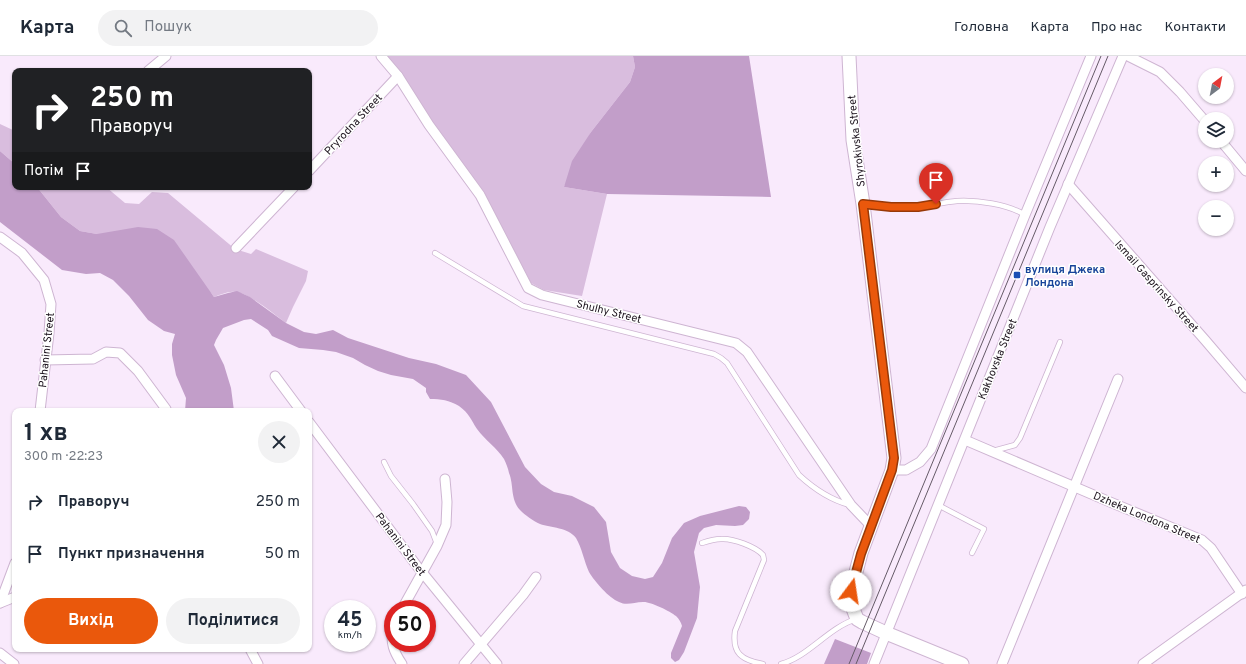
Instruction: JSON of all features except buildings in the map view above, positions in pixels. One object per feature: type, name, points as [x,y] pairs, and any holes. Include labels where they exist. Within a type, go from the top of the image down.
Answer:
[{"type":"main road","name":"Shyrokivska Street","points":[[849,56],[853,140],[863,204],[894,458],[892,470],[861,554],[851,591],[852,606],[859,620]]},
{"type":"main road","points":[[859,620],[886,633],[962,664]]},
{"type":"street","points":[[152,68],[166,56]]},
{"type":"street","name":"Shulhy Street","points":[[381,56],[398,76],[429,125],[480,195],[528,288],[542,295],[736,343],[747,352],[851,506],[871,526]]},
{"type":"street","points":[[892,470],[906,470],[920,462],[931,449],[1091,56]]},
{"type":"street","name":"Kakhovska Street","points":[[874,664],[1068,184],[1124,56]]},
{"type":"street","points":[[1128,56],[1160,72],[1198,113]]},
{"type":"street","name":"Pryrodna Street","points":[[312,168],[398,76]]},
{"type":"street","points":[[1227,148],[1246,171]]},
{"type":"street","name":"Ismail Gasprinsky Street","points":[[1068,184],[1246,388]]},
{"type":"street","points":[[236,248],[291,190]]},
{"type":"street","name":"Pahanini Street","points":[[0,237],[22,253],[44,280],[50,304],[49,333],[40,408]]},
{"type":"street","points":[[45,360],[93,359],[106,352],[120,353],[138,372],[165,408]]},
{"type":"street","points":[[275,376],[299,408]]},
{"type":"street","points":[[1002,664],[1118,378]]},
{"type":"street","name":"Pahanini Street","points":[[312,426],[422,572],[497,664]]},
{"type":"street","name":"Dzheka Londona Street","points":[[965,440],[1202,540],[1211,548],[1244,592],[1143,664]]},
{"type":"street","points":[[407,600],[437,546],[446,525],[447,502],[445,479]]},
{"type":"street","points":[[0,603],[12,571]]},
{"type":"street","points":[[464,664],[536,578]]},
{"type":"street","points":[[0,603],[12,599]]},
{"type":"street","points":[[252,652],[258,664]]},
{"type":"street","points":[[396,652],[402,664]]},
{"type":"street","points":[[0,653],[14,664]]},
{"type":"lane","points":[[863,204],[891,207],[918,207],[957,201],[973,201],[992,204],[1020,212],[1025,215]]},
{"type":"lane","points":[[435,253],[523,306],[714,354],[721,358],[727,363],[799,475],[815,488],[840,502],[851,506]]},
{"type":"lane","points":[[992,452],[1015,445],[1020,438],[1060,342]]},
{"type":"lane","points":[[384,462],[391,476],[432,531],[437,546]]},
{"type":"lane","points":[[938,505],[984,529],[972,553]]},
{"type":"lane","points":[[702,543],[721,539],[730,540],[752,548],[763,555],[764,560],[735,631],[734,637],[735,648],[738,652],[748,660],[762,664]]},
{"type":"lane","points":[[781,664],[801,654],[837,628],[848,622],[859,620]]},
{"type":"shaded area","points":[[385,56],[633,56],[635,67],[630,82],[591,132],[564,187],[607,194],[582,296],[544,290],[531,283],[483,191],[433,125]]},
{"type":"shaded area","points":[[633,56],[749,56],[771,197],[607,194],[564,187],[572,161],[591,132],[630,82],[635,67]]},
{"type":"shaded area","points":[[0,124],[12,130],[12,161],[0,151]]},
{"type":"shaded area","points":[[0,151],[12,161],[12,190],[39,190],[61,217],[80,231],[97,234],[138,227],[157,229],[174,240],[214,297],[237,291],[250,297],[286,323],[304,332],[316,334],[333,330],[348,338],[409,358],[436,364],[466,375],[491,402],[525,467],[541,484],[554,492],[572,496],[594,507],[606,522],[611,552],[620,568],[632,576],[645,579],[653,577],[662,563],[672,538],[684,523],[700,516],[739,506],[746,507],[750,512],[749,519],[743,525],[716,525],[704,528],[699,533],[694,552],[700,587],[697,618],[684,652],[679,660],[675,662],[671,658],[671,653],[682,626],[677,617],[665,609],[650,603],[643,602],[628,604],[615,600],[598,585],[589,572],[578,542],[573,534],[564,530],[540,524],[529,518],[520,510],[513,497],[508,467],[504,459],[480,433],[470,417],[459,406],[448,401],[430,399],[426,392],[426,388],[413,379],[378,371],[353,358],[336,352],[299,348],[272,336],[268,330],[251,319],[223,328],[214,345],[224,365],[231,388],[234,408],[185,408],[186,398],[176,375],[172,355],[172,344],[175,334],[164,331],[148,320],[129,296],[113,280],[100,273],[86,274],[62,270],[0,222]]},
{"type":"shaded area","points":[[39,190],[110,190],[125,203],[139,204],[152,192],[168,193],[235,249],[251,254],[256,249],[308,271],[306,281],[286,323],[261,304],[247,296],[232,292],[214,297],[211,293],[97,234],[80,231],[61,217]]},
{"type":"shaded area","points":[[835,639],[871,653],[867,664],[824,664]]},
{"type":"tram line","points":[[849,664],[1101,56]]},
{"type":"tram line","points":[[856,664],[1108,56]]},
{"type":"place","name":"вулиця Джека Лондона","points":[[1017,275]]},
{"type":"route","points":[[851,591],[861,554],[892,470],[894,458],[863,204],[891,207],[918,207],[936,204]]}]
